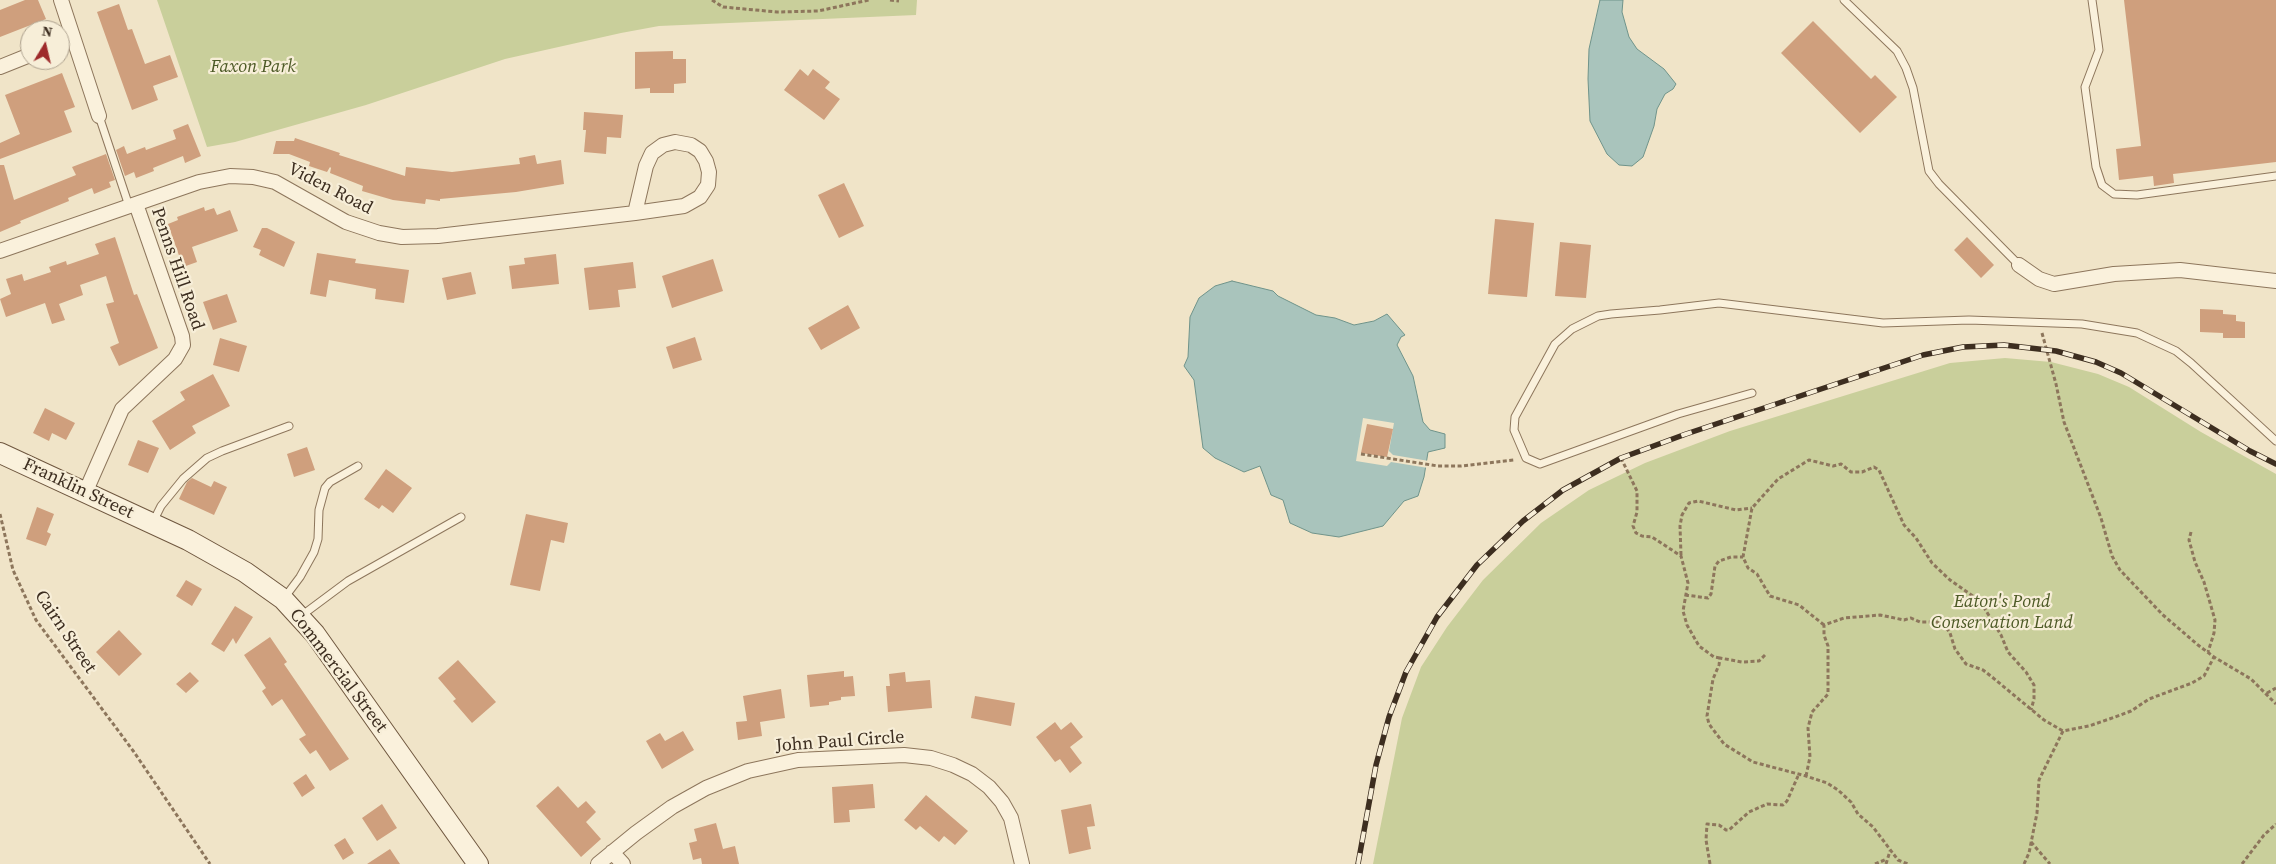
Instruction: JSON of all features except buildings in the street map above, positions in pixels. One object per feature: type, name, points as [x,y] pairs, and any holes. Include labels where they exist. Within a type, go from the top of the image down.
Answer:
[{"type":"main road","name":"Franklin Street","points":[[0,453],[154,524]]},
{"type":"main road","name":"Commercial Street","points":[[154,524],[216,555],[283,599],[300,616],[315,634],[478,864]]},
{"type":"street","points":[[61,0],[64,20]]},
{"type":"street","points":[[70,48],[99,116]]},
{"type":"street","points":[[0,67],[20,59]]},
{"type":"street","name":"Viden Road","points":[[0,250],[209,179],[230,176],[253,177],[275,182],[346,222],[379,233],[402,237],[438,236],[635,213],[684,206],[695,201],[703,194],[708,185],[710,172],[705,158],[695,147],[686,143],[675,142],[658,148],[648,159],[635,213]]},
{"type":"street","name":"Penns Hill Road","points":[[85,493],[122,409],[175,359],[183,346],[182,336],[132,205]]},
{"type":"street","points":[[2019,265],[2039,279],[2054,284],[2114,274],[2163,270],[2180,270],[2276,282]]},
{"type":"street","name":"John Paul Circle","points":[[598,864],[648,824],[678,804],[706,788],[748,771],[798,760],[904,755],[931,758],[953,765],[972,774],[988,787],[1002,802],[1011,818],[1022,864]]},
{"type":"street","points":[[612,852],[623,864]]},
{"type":"lane","points":[[1844,0],[1897,51],[1906,68],[1913,88],[1929,172],[2019,265]]},
{"type":"lane","points":[[2092,0],[2099,50],[2085,87],[2096,166],[2102,185],[2114,194],[2137,195],[2276,176]]},
{"type":"lane","points":[[99,116],[132,205]]},
{"type":"lane","points":[[1752,393],[1678,414],[1540,464],[1526,458],[1514,430],[1515,417],[1555,344],[1572,329],[1598,316],[1719,303],[1883,323],[1969,320],[2082,324],[2115,328],[2156,341],[2191,363],[2276,441]]},
{"type":"lane","points":[[154,524],[161,506],[183,479],[207,458],[289,426]]},
{"type":"lane","points":[[283,599],[300,577],[314,552],[318,539],[319,510],[325,488],[330,482],[358,466]]},
{"type":"lane","points":[[300,616],[348,581],[461,517]]},
{"type":"path","points":[[712,0],[723,7],[777,12],[818,11],[869,0]]},
{"type":"path","points":[[890,0],[899,1]]},
{"type":"path","points":[[2040,323],[2064,422],[2100,518],[2112,556],[2120,570],[2135,588],[2214,658],[2251,679],[2276,704]]},
{"type":"path","points":[[1361,454],[1438,466],[1461,466],[1526,458]]},
{"type":"path","points":[[1621,458],[1637,491],[1638,512],[1633,526],[1636,533],[1652,537],[1681,556]]},
{"type":"path","points":[[1824,625],[1799,605],[1770,596],[1757,574],[1748,568],[1744,558],[1752,508],[1778,479],[1809,460],[1833,466],[1840,464],[1851,472],[1862,472],[1874,468],[1879,470],[1904,525],[1916,538],[1932,563],[1950,580],[1980,601],[2001,635],[2008,652],[2026,672],[2034,685],[2034,699],[2031,710]]},
{"type":"path","points":[[1752,508],[1736,510],[1698,501],[1689,503],[1682,514],[1680,526],[1681,556],[1688,583],[1683,611],[1687,625],[1699,646],[1714,657],[1742,662],[1759,661],[1765,655]]},
{"type":"path","name":"Cairn Street","points":[[0,514],[13,570],[36,620],[134,752],[210,864]]},
{"type":"path","points":[[2191,532],[2190,540],[2195,562],[2204,582],[2215,620],[2214,633],[2208,652]]},
{"type":"path","points":[[1685,595],[1708,598],[1711,594],[1715,566],[1719,561],[1731,557],[1744,558]]},
{"type":"path","points":[[1824,625],[1844,618],[1880,615],[1904,620],[1911,618],[1920,622],[1937,622],[1945,626],[1950,633],[1955,648],[1966,664],[1983,670],[2031,710],[2063,731],[2089,726],[2131,710],[2149,699],[2192,683],[2204,676],[2214,658]]},
{"type":"path","points":[[1806,776],[1810,758],[1808,728],[1812,712],[1828,694],[1828,646],[1824,635],[1824,625]]},
{"type":"path","points":[[1720,658],[1713,679],[1707,716],[1709,724],[1724,744],[1748,759],[1798,776],[1806,776],[1827,783],[1838,790],[1851,802],[1858,814],[1873,827],[1898,860],[1908,864]]},
{"type":"path","points":[[2267,693],[2276,688]]},
{"type":"path","points":[[2024,864],[2037,813],[2039,780],[2063,731]]},
{"type":"path","points":[[1710,864],[1706,840],[1707,824],[1719,825],[1729,830],[1749,812],[1768,804],[1783,805],[1787,801],[1798,776]]},
{"type":"path","points":[[2242,864],[2264,835],[2276,824]]},
{"type":"path","points":[[2031,841],[2050,864]]},
{"type":"path","points":[[1886,864],[1890,851]]},
{"type":"path","points":[[1875,864],[1887,858]]},
{"type":"green space","name":"Faxon Park","points":[[157,0],[917,0],[916,15],[659,26],[621,33],[505,59],[366,105],[235,142],[207,147]]},
{"type":"green space","name":"Eaton's Pond Conservation Land","points":[[2005,358],[2051,362],[2098,374],[2129,387],[2201,432],[2276,474],[2276,864],[1373,864],[1402,718],[1421,667],[1447,627],[1483,580],[1541,523],[1589,490],[1645,463],[1730,431],[1950,363]]},
{"type":"water","points":[[1600,0],[1623,0],[1622,12],[1629,37],[1637,49],[1664,69],[1676,84],[1673,89],[1665,94],[1657,109],[1654,126],[1643,157],[1632,166],[1619,165],[1607,154],[1590,121],[1589,49]]},
{"type":"water","points":[[1232,281],[1273,291],[1278,296],[1316,315],[1335,318],[1354,325],[1374,321],[1387,314],[1405,335],[1401,337],[1397,345],[1413,376],[1423,422],[1430,430],[1445,434],[1445,448],[1428,452],[1424,477],[1418,496],[1404,501],[1383,526],[1339,537],[1312,533],[1290,523],[1283,500],[1271,495],[1260,466],[1244,472],[1215,458],[1203,448],[1194,380],[1184,366],[1188,357],[1190,317],[1199,298],[1215,286]]},
{"type":"pier","points":[[1363,418],[1394,423],[1389,451],[1393,455],[1429,461],[1428,468],[1391,462],[1387,466],[1356,461]]},
{"type":"railway","points":[[1358,864],[1376,765],[1389,717],[1406,672],[1437,617],[1477,565],[1523,521],[1563,490],[1621,458],[1686,434],[1923,355],[1963,347],[2004,345],[2056,351],[2096,362],[2121,373],[2250,451],[2276,464]]}]
